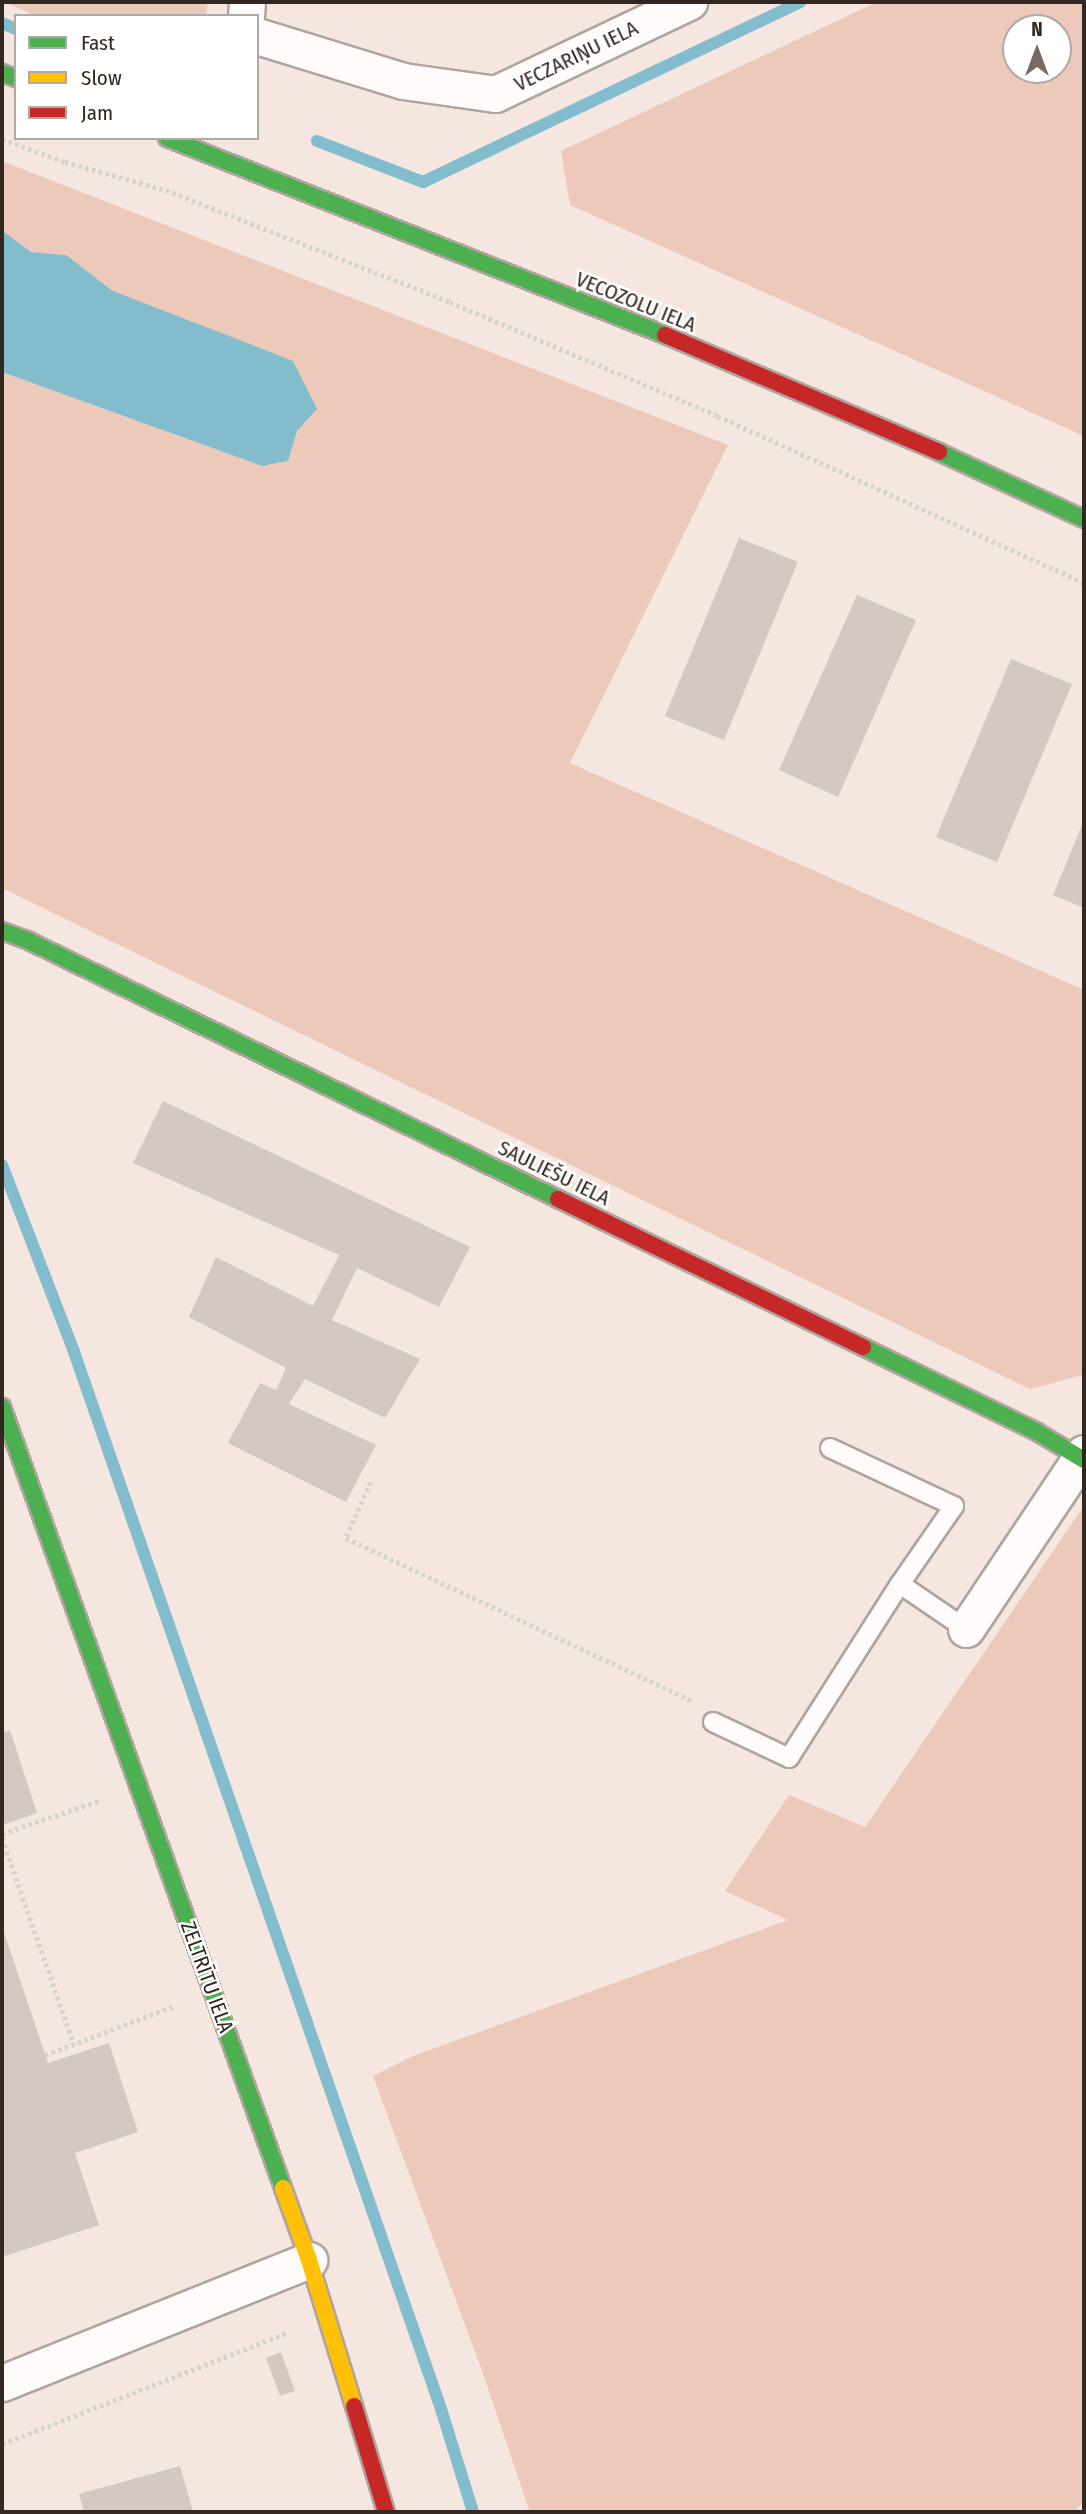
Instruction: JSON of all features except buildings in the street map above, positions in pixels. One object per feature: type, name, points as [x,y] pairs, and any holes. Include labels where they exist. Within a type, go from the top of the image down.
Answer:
[{"type":"street","name":"VECZARIŅU IELA","points":[[259,37],[403,81],[495,94],[689,2]]},
{"type":"street","name":"VECOZOLU IELA","points":[[177,140],[225,150],[892,431],[1084,519]]},
{"type":"street","name":"SAULIEŠU IELA","points":[[2,931],[40,946],[1037,1432],[1083,1457]]},
{"type":"street","name":"ZELTRĪTU IELA","points":[[2,1407],[9,1449],[309,2260],[386,2512]]},
{"type":"street","points":[[966,1629],[1083,1457]]},
{"type":"street","points":[[2,2383],[309,2260]]},
{"type":"lane","points":[[713,1722],[789,1758],[900,1584],[954,1506],[830,1448]]},
{"type":"lane","points":[[900,1584],[966,1629]]},
{"type":"path","points":[[2,139],[65,162],[166,190],[450,302],[718,416],[1084,583]]},
{"type":"path","points":[[371,1482],[346,1538],[690,1697],[713,1722]]},
{"type":"path","points":[[74,2044],[2,1836],[100,1801]]},
{"type":"path","points":[[46,2055],[178,2005]]},
{"type":"path","points":[[2,2444],[293,2330]]},
{"type":"shaded area","points":[[3,2],[208,2],[206,14],[32,14]]},
{"type":"shaded area","points":[[877,2],[1084,2],[1084,436],[570,205],[561,151]]},
{"type":"shaded area","points":[[2,161],[728,445],[570,763],[1084,990],[1083,1375],[1030,1389],[2,888],[2,372],[262,466],[288,461],[297,431],[317,409],[113,291],[66,255],[31,252],[2,233]]},
{"type":"shaded area","points":[[1084,1506],[1084,2499],[1076,2512],[530,2512],[481,2368],[373,2076],[413,2056],[788,1920],[725,1891],[789,1795],[865,1827]]},
{"type":"water","points":[[4,232],[31,252],[66,255],[113,291],[293,361],[317,409],[297,431],[288,461],[262,466],[2,372]]},
{"type":"waterway","points":[[317,141],[423,182],[800,2]]},
{"type":"waterway","points":[[2,23],[14,28]]},
{"type":"waterway","points":[[2,1165],[73,1349],[441,2409],[473,2512]]},
{"type":"traffic: fast","points":[[2,73],[14,77]]},
{"type":"traffic: fast","points":[[172,140],[665,335]]},
{"type":"traffic: fast","points":[[939,452],[1084,519]]},
{"type":"traffic: fast","points":[[2,931],[27,940],[558,1199]]},
{"type":"traffic: fast","points":[[863,1347],[1037,1432],[1084,1460]]},
{"type":"traffic: fast","points":[[2,1407],[283,2188]]},
{"type":"traffic: slow","points":[[283,2188],[309,2260],[354,2406]]},
{"type":"traffic: jam","points":[[665,335],[939,452]]},
{"type":"traffic: jam","points":[[558,1199],[863,1347]]},
{"type":"traffic: jam","points":[[354,2406],[386,2512]]}]
